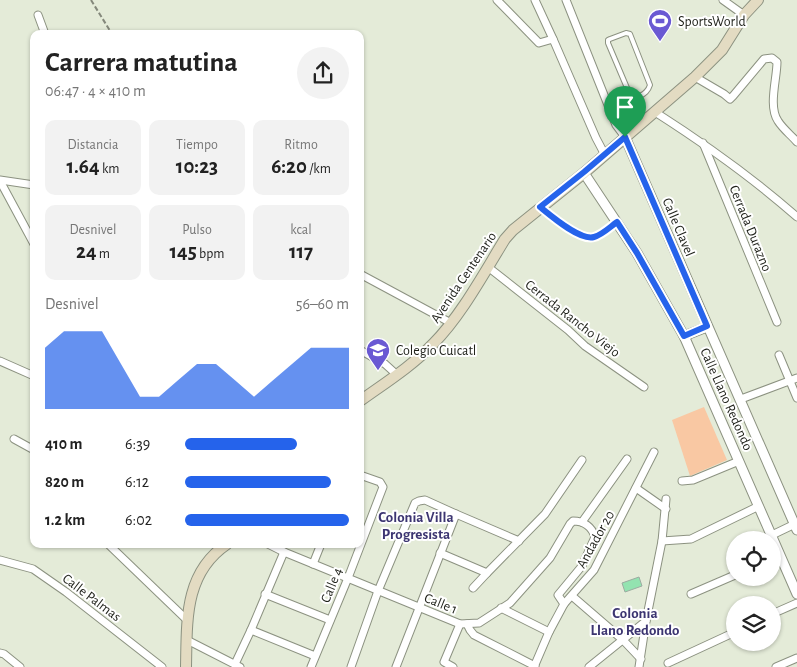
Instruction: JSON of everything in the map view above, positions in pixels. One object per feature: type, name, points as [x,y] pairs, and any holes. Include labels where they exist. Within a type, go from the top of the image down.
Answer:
[{"type":"main road","name":"Avenida Centenario","points":[[364,398],[423,354],[433,344],[451,322],[505,239],[513,230],[605,155],[695,77],[722,50],[744,15],[758,0]]},
{"type":"main road","points":[[186,667],[188,621],[192,592],[195,582],[219,548]]},
{"type":"street","points":[[497,0],[540,43],[553,39]]},
{"type":"street","points":[[535,0],[605,155]]},
{"type":"street","points":[[566,0],[616,125],[625,137]]},
{"type":"street","points":[[723,0],[744,15]]},
{"type":"street","points":[[38,15],[44,30]]},
{"type":"street","points":[[695,77],[730,99],[764,59],[772,58],[777,62],[772,101],[777,120],[797,142]]},
{"type":"street","points":[[656,112],[703,143],[769,192],[797,217]]},
{"type":"street","name":"Calle Clavel","points":[[625,137],[707,326]]},
{"type":"street","name":"Cerrada Durazno","points":[[703,143],[776,322]]},
{"type":"street","name":"Calle Llano Redondo","points":[[584,172],[637,253],[684,336],[770,531]]},
{"type":"street","points":[[0,180],[30,184]]},
{"type":"street","points":[[0,180],[30,236]]},
{"type":"street","name":"Cerrada Rancho Viejo","points":[[488,267],[568,330],[585,346],[644,387]]},
{"type":"street","points":[[364,276],[451,322]]},
{"type":"street","points":[[684,336],[707,326]]},
{"type":"street","name":"Calle Llano Redondo","points":[[707,326],[796,526]]},
{"type":"street","points":[[364,352],[384,364],[396,374]]},
{"type":"street","points":[[779,355],[793,379],[797,398]]},
{"type":"street","points":[[0,361],[30,374]]},
{"type":"street","points":[[741,399],[793,379]]},
{"type":"street","points":[[14,439],[30,448]]},
{"type":"street","name":"Andador 20","points":[[534,666],[564,604],[594,570],[654,452]]},
{"type":"street","points":[[564,604],[558,595],[582,566],[595,537],[590,528],[582,522],[627,459]]},
{"type":"street","points":[[473,588],[545,514],[582,460]]},
{"type":"street","points":[[682,481],[692,480],[739,461]]},
{"type":"street","name":"Calle 4","points":[[364,476],[382,484],[383,487],[364,536]]},
{"type":"street","points":[[636,488],[666,509]]},
{"type":"street","points":[[639,667],[662,541],[666,499]]},
{"type":"street","points":[[351,667],[378,591],[415,503],[425,500],[519,541]]},
{"type":"street","points":[[662,541],[691,539],[759,506]]},
{"type":"street","points":[[396,667],[456,514]]},
{"type":"street","name":"Calle 1","points":[[276,548],[378,591],[464,624],[479,623],[510,603],[550,558],[570,524],[573,521],[582,522]]},
{"type":"street","points":[[781,532],[796,526]]},
{"type":"street","points":[[112,548],[188,621]]},
{"type":"street","points":[[312,564],[319,548]]},
{"type":"street","name":"Calle 4","points":[[310,667],[360,548]]},
{"type":"street","points":[[187,640],[238,666],[265,594],[284,552]]},
{"type":"street","points":[[440,553],[487,573]]},
{"type":"street","name":"Calle Palmas","points":[[0,560],[33,569],[66,592],[162,667]]},
{"type":"street","name":"Calle Llano Redondo","points":[[781,565],[797,594]]},
{"type":"street","points":[[691,594],[726,579]]},
{"type":"street","points":[[265,594],[330,620]]},
{"type":"street","points":[[572,596],[623,640],[640,659]]},
{"type":"street","points":[[781,610],[797,603]]},
{"type":"street","points":[[501,608],[549,632]]},
{"type":"street","points":[[589,667],[646,621]]},
{"type":"street","points":[[453,667],[444,662],[464,624],[474,635],[534,666]]},
{"type":"street","points":[[251,630],[315,656]]},
{"type":"street","points":[[668,663],[726,636]]},
{"type":"street","points":[[0,653],[20,667]]},
{"type":"street","points":[[776,667],[797,658]]},
{"type":"lane","points":[[625,137],[628,113],[632,102],[648,91],[650,85],[630,34],[626,33],[610,39],[608,43],[632,102]]},
{"type":"lane","points":[[540,207],[579,235],[587,238],[594,237],[617,222]]},
{"type":"path","points":[[91,0],[110,30]]},
{"type":"shaded area","points":[[704,407],[727,460],[690,476],[672,420]]},
{"type":"building","points":[[639,577],[642,586],[625,592],[622,583]]},
{"type":"place","name":"SportsWorld","points":[[660,42]]},
{"type":"place","name":"Colegio Cuicatl","points":[[378,371]]},
{"type":"district","name":"Colonia Villa Progresista","points":[[416,526]]},
{"type":"district","name":"Colonia Llano Redondo","points":[[635,622]]},
{"type":"route","points":[[625,137],[707,326],[684,336],[637,253],[617,222],[594,237],[587,238],[579,235],[540,207],[625,137]]}]
